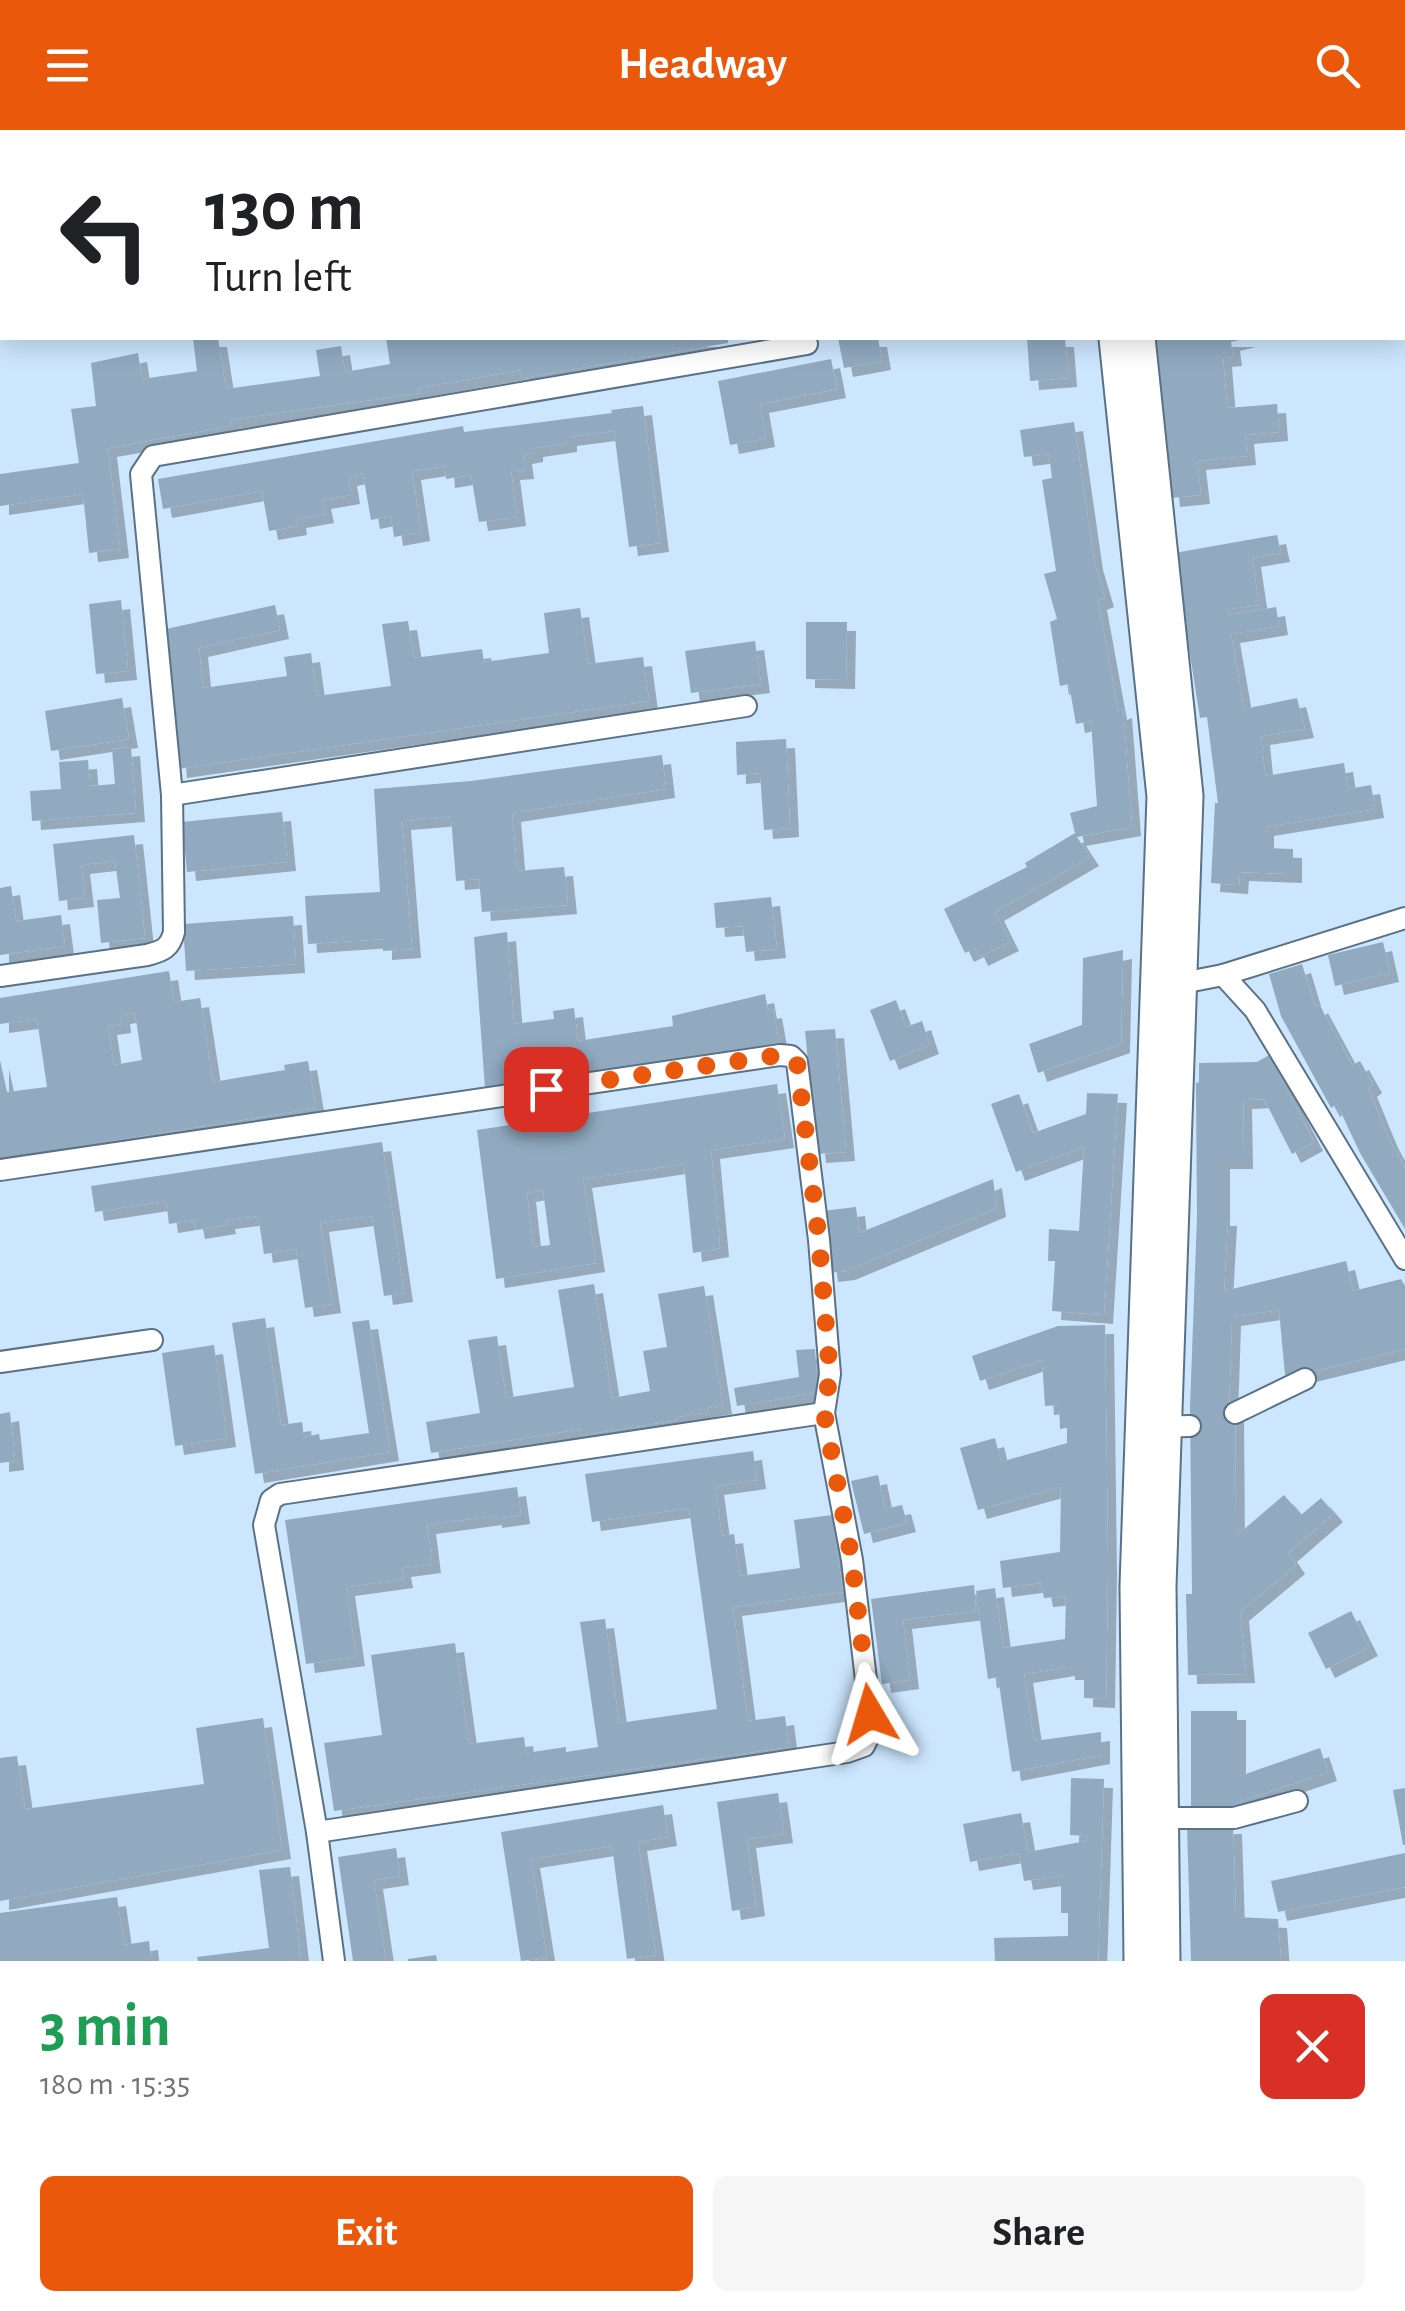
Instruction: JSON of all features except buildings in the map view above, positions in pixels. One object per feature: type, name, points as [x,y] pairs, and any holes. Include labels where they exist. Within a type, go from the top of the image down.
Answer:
[{"type":"street","points":[[1127,340],[1176,796],[1169,985],[1172,1426],[1148,1586],[1152,1961]]},
{"type":"lane","points":[[0,976],[147,955],[171,944],[172,794],[141,474],[153,456],[807,344]]},
{"type":"lane","points":[[172,794],[746,706]]},
{"type":"lane","points":[[1169,985],[1223,975],[1405,918]]},
{"type":"lane","points":[[1223,975],[1255,1010],[1405,1259]]},
{"type":"lane","points":[[0,1170],[760,1058],[791,1056],[797,1062],[819,1240],[830,1374],[824,1413],[852,1560],[870,1714],[869,1736],[864,1746],[837,1754],[317,1832]]},
{"type":"lane","points":[[0,1362],[152,1340]]},
{"type":"lane","points":[[1235,1413],[1304,1379]]},
{"type":"lane","points":[[334,1961],[317,1832],[264,1525],[270,1500],[280,1494],[824,1413]]},
{"type":"lane","points":[[1150,1818],[1234,1818],[1297,1801]]},
{"type":"route","points":[[546,1089],[780,1055],[791,1056],[797,1062],[819,1240],[830,1374],[824,1413],[852,1560],[870,1714]]}]
